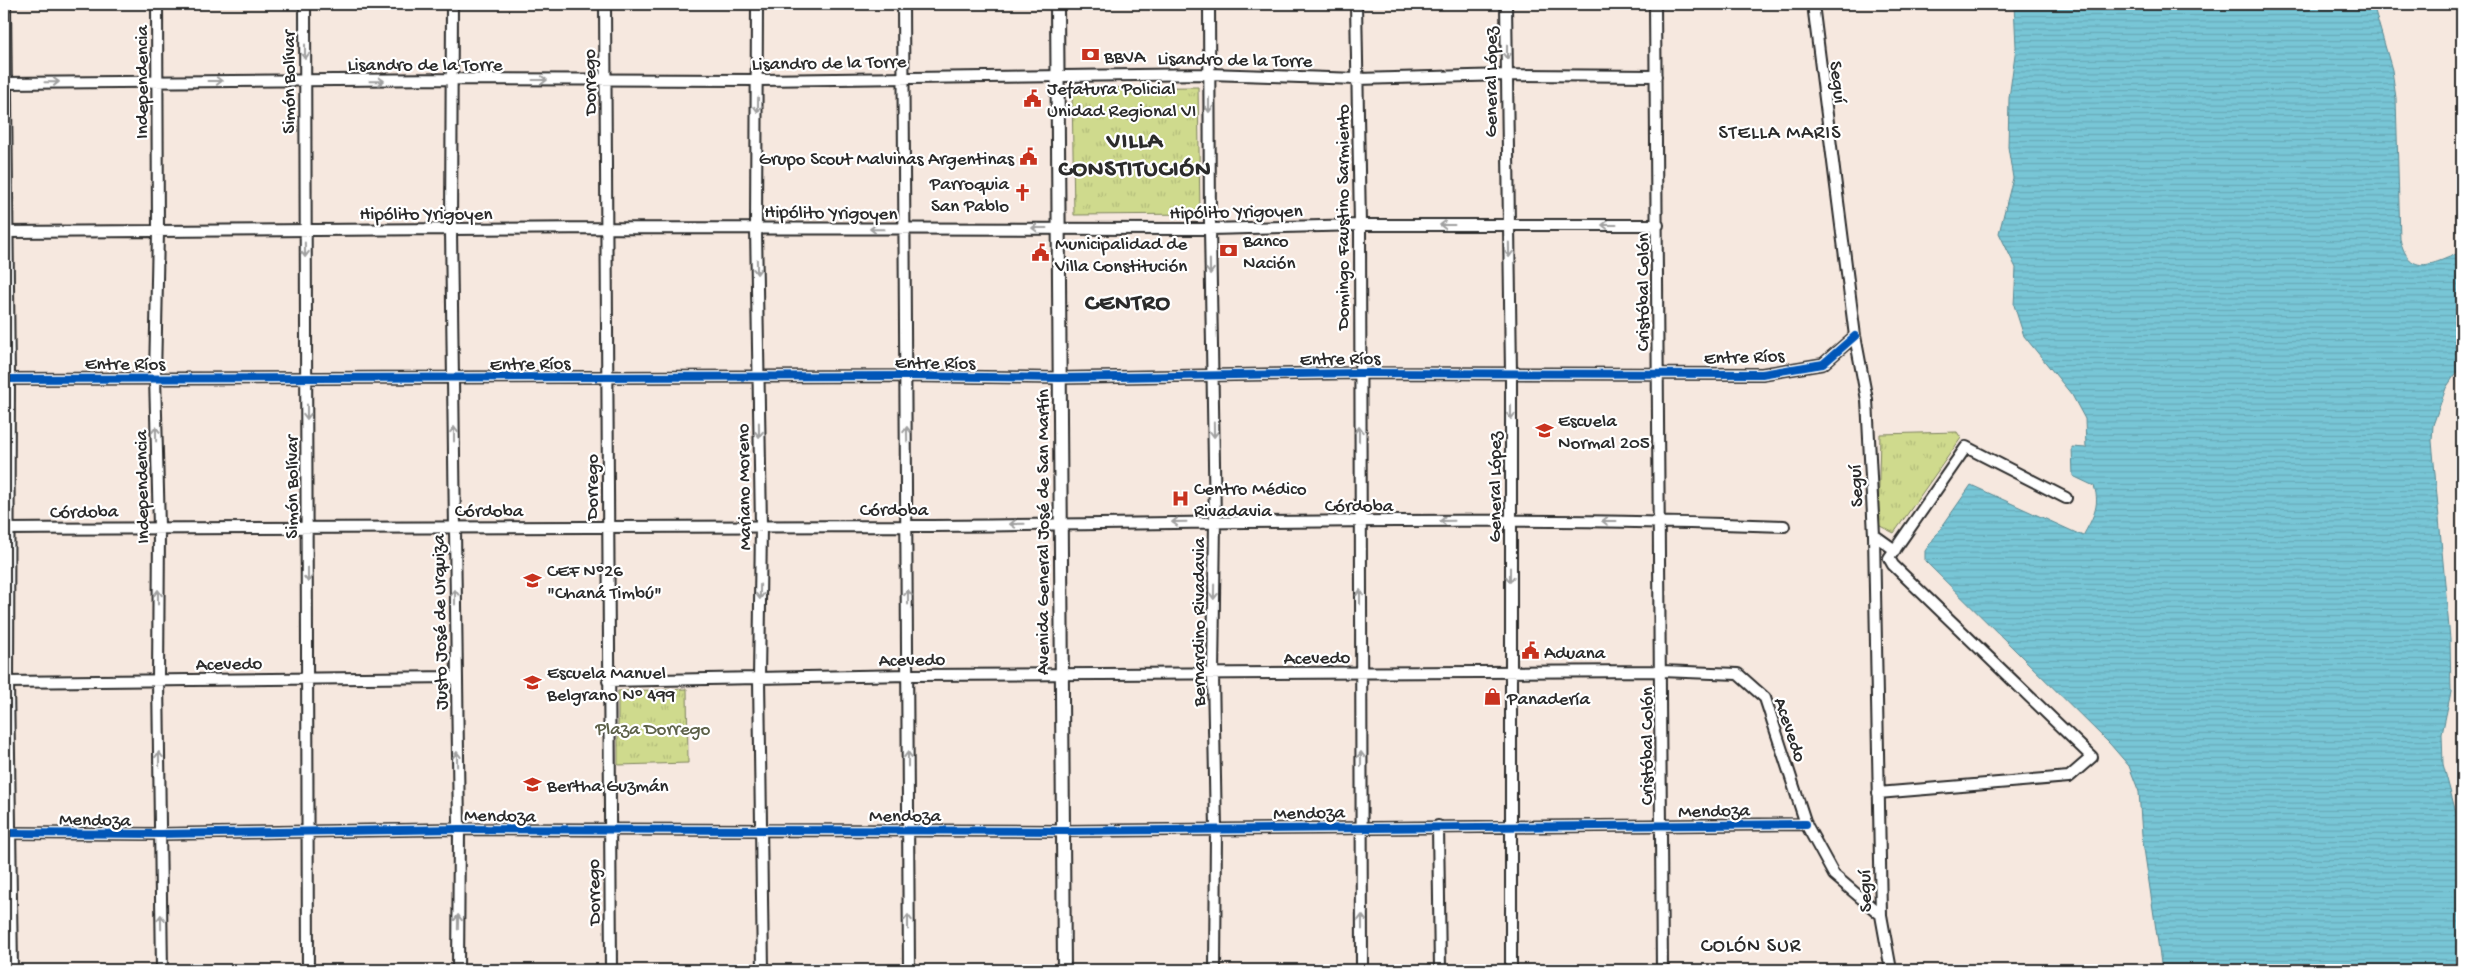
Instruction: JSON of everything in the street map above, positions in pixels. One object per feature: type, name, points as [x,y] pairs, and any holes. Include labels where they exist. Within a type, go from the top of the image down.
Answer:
[{"type":"main road","points":[[4,4],[6,833],[11,970]]},
{"type":"main road","name":"Avenida General José de San Martín","points":[[1057,4],[1056,75],[1061,524],[1060,676],[1064,970]]},
{"type":"street","name":"Independencia","points":[[157,4],[158,232],[155,377],[159,527],[158,680],[162,970]]},
{"type":"street","name":"Simón Bolívar","points":[[304,4],[308,528],[308,970]]},
{"type":"street","name":"Justo José de Urquiza","points":[[452,4],[451,230],[454,380],[455,677],[459,830],[458,970]]},
{"type":"street","name":"Dorrego","points":[[605,4],[611,970]]},
{"type":"street","name":"Mariano Moreno","points":[[758,4],[759,80],[756,228],[761,526],[759,679],[763,970]]},
{"type":"street","points":[[903,4],[909,675],[909,970]]},
{"type":"street","name":"Bernardino Rivadavia","points":[[1209,4],[1210,229],[1215,521],[1213,675],[1216,829],[1215,970]]},
{"type":"street","name":"Domingo Faustino Sarmiento","points":[[1356,4],[1360,225],[1362,970]]},
{"type":"street","name":"General López","points":[[1506,4],[1511,373],[1509,673],[1512,826],[1511,970]]},
{"type":"street","name":"Cristóbal Colón","points":[[1655,4],[1662,970]]},
{"type":"street","name":"Seguí","points":[[1813,4],[1855,336],[1868,400],[1874,535],[1881,915],[1891,970]]},
{"type":"street","name":"Lisandro de la Torre","points":[[4,83],[759,80],[903,76],[1209,74],[1357,79],[1507,75],[1656,76]]},
{"type":"street","name":"Hipólito Yrigoyen","points":[[4,232],[607,228],[1210,229],[1360,225],[1658,225]]},
{"type":"street","name":"Entre Ríos","points":[[6,379],[155,377],[454,380],[607,377],[758,378],[906,376],[1059,378],[1359,373],[1762,374],[1823,364],[1855,336]]},
{"type":"street","points":[[1878,793],[2069,776],[2092,757],[1893,565],[1889,558],[1966,447],[2066,498]]},
{"type":"street","name":"Córdoba","points":[[6,528],[908,526],[1215,521],[1658,521],[1784,526]]},
{"type":"street","points":[[1874,535],[1895,550]]},
{"type":"street","name":"Acevedo","points":[[608,681],[909,675],[1060,676],[1661,671],[1738,674],[1765,698],[1806,824],[1834,875],[1881,915]]},
{"type":"street","name":"Acevedo","points":[[5,682],[455,677]]},
{"type":"street","name":"Mendoza","points":[[6,833],[160,834],[459,830],[609,832],[1062,831],[1361,826],[1662,827],[1806,824]]},
{"type":"street","points":[[1438,826],[1440,970]]},
{"type":"green space","points":[[1198,87],[1200,214],[1074,215],[1072,88]]},
{"type":"green space","points":[[1957,432],[1961,438],[1894,533],[1878,525],[1880,434]]},
{"type":"green space","name":"Plaza Dorrego","points":[[687,689],[688,763],[618,765],[618,691]]},
{"type":"water","points":[[2014,4],[2373,4],[2392,70],[2396,98],[2400,239],[2404,252],[2410,260],[2417,264],[2425,265],[2462,252],[2462,364],[2446,388],[2433,425],[2432,441],[2450,639],[2451,692],[2442,734],[2443,764],[2458,820],[2462,828],[2462,970],[2162,970],[2142,835],[2139,792],[2129,766],[2110,744],[1925,561],[1925,551],[1971,485],[2083,536],[2096,506],[2094,486],[2073,476],[2072,447],[2086,448],[2085,419],[2072,395],[2024,336],[2014,305],[2016,268],[1999,233],[2013,178],[2008,147],[2009,98],[2016,47]]},
{"type":"cycle path","points":[[4,379],[906,376],[1059,378],[1359,373],[1762,374],[1823,364],[1855,336]]},
{"type":"cycle path","points":[[4,833],[160,834],[459,829],[1062,831],[1806,824]]},
{"type":"place","name":"BBVA","points":[[1090,55]]},
{"type":"place","name":"Jefatura Policial Unidad Regional VI","points":[[1033,98]]},
{"type":"place","name":"Grupo Scout Malvinas Argentinas","points":[[1028,157]]},
{"type":"place","name":"Parroquia San Pablo","points":[[1023,193]]},
{"type":"place","name":"Banco Nación","points":[[1229,250]]},
{"type":"place","name":"Municipalidad de Villa Constitución","points":[[1041,253]]},
{"type":"place","name":"Escuela Normal 205","points":[[1544,430]]},
{"type":"place","name":"Centro Médico Rivadavia","points":[[1180,498]]},
{"type":"place","name":"CEF Nº26 \"Chaná Timbú\"","points":[[533,580]]},
{"type":"place","name":"Aduana","points":[[1530,651]]},
{"type":"place","name":"Escuela Manuel Belgrano Nº 499","points":[[533,682]]},
{"type":"place","name":"Panadería","points":[[1493,697]]},
{"type":"place","name":"Bertha Guzmán","points":[[533,784]]},
{"type":"district","name":"STELLA MARIS","points":[[1780,131]]},
{"type":"district","name":"VILLA CONSTITUCIÓN","points":[[1135,153]]},
{"type":"district","name":"CENTRO","points":[[1128,301]]},
{"type":"district","name":"COLÓN SUR","points":[[1751,944]]}]
